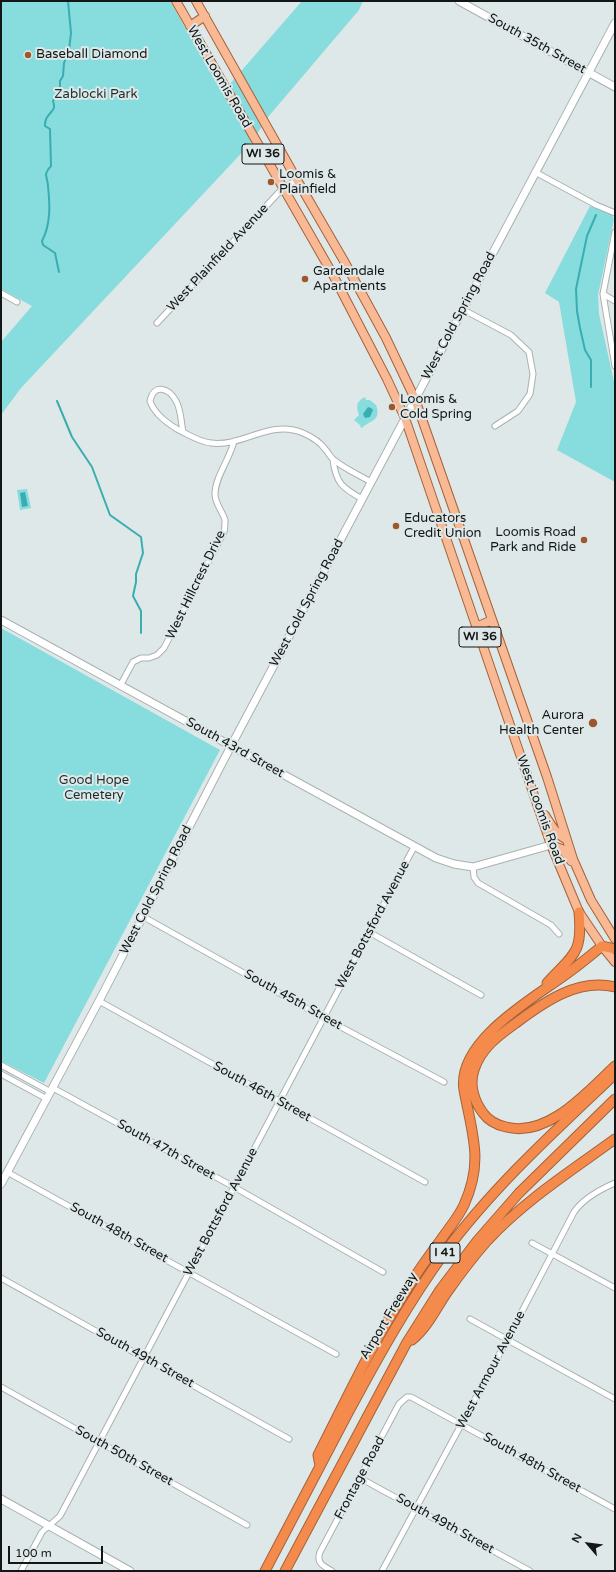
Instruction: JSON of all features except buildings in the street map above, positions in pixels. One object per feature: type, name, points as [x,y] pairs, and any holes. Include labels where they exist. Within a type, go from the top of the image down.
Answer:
[{"type":"highway","points":[[538,993],[574,955],[580,936],[579,912]]},
{"type":"highway","points":[[320,1466],[318,1455],[366,1360],[404,1293],[459,1215],[472,1184],[475,1145],[464,1088],[466,1068],[469,1059],[493,1029],[538,993],[566,975],[602,946],[615,949]]},
{"type":"highway","points":[[615,987],[586,987],[566,992],[550,999],[523,1017],[498,1036],[481,1054],[474,1071],[473,1093],[478,1106],[485,1116],[491,1120],[508,1128],[517,1129],[532,1127],[556,1117],[565,1111],[615,1066]]},
{"type":"highway","name":"Airport Freeway","points":[[265,1571],[400,1318],[446,1251],[514,1172],[615,1074]]},
{"type":"highway","name":"I 41","points":[[285,1571],[406,1344],[440,1290],[498,1216],[550,1161],[615,1099]]},
{"type":"highway","points":[[406,1344],[421,1332],[459,1275],[499,1229],[532,1200],[615,1139]]},
{"type":"main road","name":"West Loomis Road","points":[[176,1],[332,273],[387,379],[405,418],[552,845],[579,912],[602,946],[615,962]]},
{"type":"main road","name":"West Loomis Road","points":[[196,1],[352,275],[386,338],[415,399],[552,791],[566,839],[579,874],[598,914],[615,939]]},
{"type":"main road","points":[[190,26],[205,16]]},
{"type":"main road","points":[[476,627],[492,620]]},
{"type":"main road","points":[[536,801],[552,826],[562,837],[566,839]]},
{"type":"main road","points":[[552,845],[562,849],[579,874]]},
{"type":"street","name":"South 35th Street","points":[[459,1],[615,87]]},
{"type":"street","name":"West Cold Spring Road","points":[[1,1184],[99,1001],[231,746],[462,308],[615,23]]},
{"type":"street","points":[[535,172],[596,205],[615,213]]},
{"type":"street","name":"West Plainfield Avenue","points":[[158,323],[283,188],[297,180]]},
{"type":"street","points":[[615,232],[602,294],[615,366]]},
{"type":"street","points":[[1,293],[17,302]]},
{"type":"street","points":[[602,294],[615,301]]},
{"type":"street","points":[[462,308],[511,335],[529,352],[532,374],[530,394],[518,411],[495,426]]},
{"type":"street","points":[[183,432],[177,401],[171,394],[163,389],[154,391],[150,401],[152,407],[165,421],[183,432],[200,440],[210,443],[234,441],[265,430],[285,429],[302,433],[316,440],[334,460],[371,482]]},
{"type":"street","name":"West Hillcrest Drive","points":[[120,686],[133,662],[141,658],[149,658],[157,655],[164,648],[224,532],[225,521],[217,504],[215,494],[216,482],[232,453],[234,441]]},
{"type":"street","points":[[334,460],[339,483],[362,500]]},
{"type":"street","name":"South 43rd Street","points":[[1,620],[414,847],[441,860],[472,867],[552,845]]},
{"type":"street","name":"West Bottsford Avenue","points":[[21,1571],[42,1532],[60,1516],[414,847]]},
{"type":"street","points":[[472,867],[474,877],[478,883],[551,925],[559,934]]},
{"type":"street","name":"South 45th Street","points":[[142,916],[324,1018],[444,1082]]},
{"type":"street","points":[[369,932],[481,995]]},
{"type":"street","name":"South 46th Street","points":[[99,1001],[425,1182]]},
{"type":"street","points":[[1,1065],[50,1093]]},
{"type":"street","points":[[1,1074],[50,1093]]},
{"type":"street","name":"South 47th Street","points":[[50,1093],[234,1187],[383,1272]]},
{"type":"street","name":"South 48th Street","points":[[7,1172],[336,1354]]},
{"type":"street","name":"West Armour Avenue","points":[[382,1571],[577,1208],[597,1193],[615,1183]]},
{"type":"street","points":[[532,1243],[615,1288]]},
{"type":"street","name":"South 49th Street","points":[[1,1278],[289,1439]]},
{"type":"street","points":[[470,1319],[615,1399]]},
{"type":"street","name":"South 50th Street","points":[[1,1387],[247,1525]]},
{"type":"street","name":"South 48th Street","points":[[406,1398],[411,1397],[461,1423],[615,1509]]},
{"type":"street","name":"Frontage Road","points":[[332,1571],[319,1562],[318,1559],[320,1552],[399,1404],[406,1398]]},
{"type":"street","name":"South 49th Street","points":[[360,1478],[530,1571]]},
{"type":"street","points":[[1,1499],[130,1571]]},
{"type":"green space","name":"Zablocki Park","points":[[1,1],[170,1],[222,93],[302,1],[363,1],[359,10],[268,117],[251,143],[21,388],[1,415],[1,342],[32,306],[1,289]]},
{"type":"green space","points":[[590,206],[612,215],[614,219],[598,295],[599,314],[615,386],[615,482],[557,450],[576,402],[559,302],[545,293]]},
{"type":"green space","points":[[365,397],[366,400],[370,400],[376,405],[377,414],[374,420],[362,428],[354,420],[359,415],[357,409],[358,402]]},
{"type":"green space","points":[[27,489],[31,508],[20,510],[17,490]]},
{"type":"green space","name":"Good Hope Cemetery","points":[[1,628],[220,750],[44,1083],[1,1061]]},
{"type":"shaded area","points":[[368,407],[373,410],[370,417],[365,418],[363,414]]},
{"type":"shaded area","points":[[25,492],[28,506],[22,507],[20,493]]},
{"type":"waterway","points":[[59,272],[55,253],[43,245],[42,241],[47,228],[49,214],[49,193],[46,174],[51,166],[50,129],[45,126],[45,122],[54,108],[53,101],[60,88],[64,63],[69,50],[71,33],[68,1]]},
{"type":"waterway","points":[[591,387],[591,360],[585,350],[580,328],[577,311],[576,289],[587,236],[596,215]]},
{"type":"waterway","points":[[57,401],[72,437],[92,467],[110,515],[141,537],[143,553],[136,574],[133,596],[141,611],[141,633]]},
{"type":"place","name":"Baseball Diamond","points":[[28,55]]},
{"type":"place","name":"Loomis & Plainfield","points":[[271,182]]},
{"type":"place","name":"Gardendale Apartments","points":[[305,279]]},
{"type":"place","name":"Loomis & Cold Spring","points":[[392,407]]},
{"type":"place","name":"Educators Credit Union","points":[[396,526]]},
{"type":"place","name":"Loomis Road Park and Ride","points":[[584,540]]},
{"type":"place","name":"Aurora Health Center","points":[[593,723]]}]
